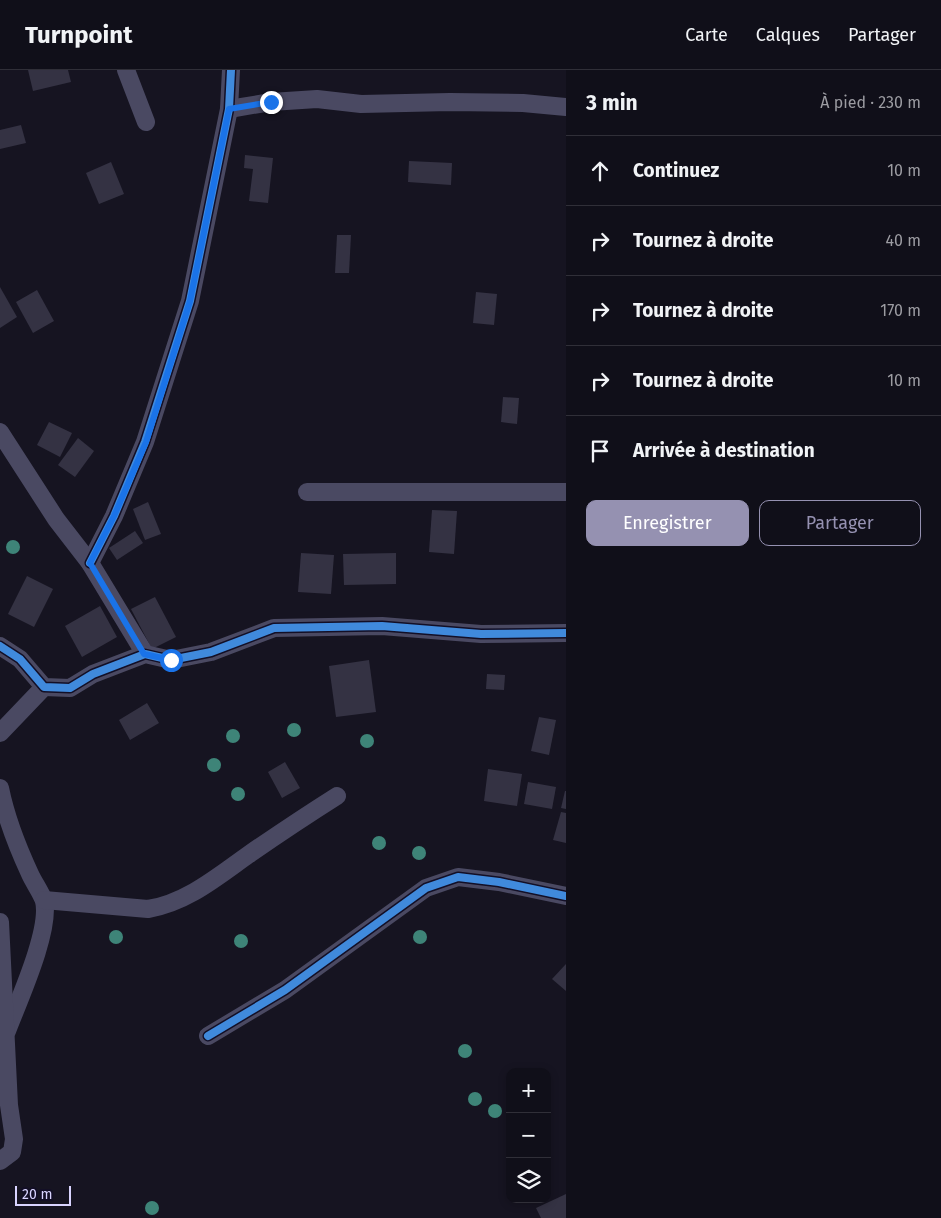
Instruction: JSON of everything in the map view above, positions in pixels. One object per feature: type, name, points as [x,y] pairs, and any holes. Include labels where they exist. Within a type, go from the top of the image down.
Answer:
[{"type":"street","points":[[126,70],[146,122]]},
{"type":"street","points":[[90,563],[114,516],[146,442],[190,301],[229,109],[231,70]]},
{"type":"street","points":[[229,109],[271,102],[317,99],[361,104],[459,102],[523,103],[566,107]]},
{"type":"street","points":[[0,432],[56,519],[90,563],[144,654]]},
{"type":"street","points":[[307,492],[566,492]]},
{"type":"street","points":[[0,646],[20,659],[44,687],[70,688],[93,674],[144,654],[171,660],[212,652],[274,628],[382,626],[481,634],[566,633]]},
{"type":"street","points":[[0,733],[44,687]]},
{"type":"street","points":[[0,788],[12,834],[33,882],[44,900],[45,917],[27,982],[7,1031]]},
{"type":"street","points":[[44,900],[148,909],[163,907],[177,902],[214,879],[337,796]]},
{"type":"street","points":[[208,1036],[285,990],[426,888],[458,877],[499,882],[566,896]]},
{"type":"street","points":[[0,922],[7,1031],[9,1105],[14,1139],[12,1152],[0,1161]]},
{"type":"building","points":[[28,70],[68,70],[71,82],[33,91]]},
{"type":"building","points":[[21,125],[26,143],[0,149],[0,130]]},
{"type":"building","points":[[245,155],[273,158],[268,203],[249,201],[253,169],[244,168]]},
{"type":"building","points":[[409,161],[452,163],[451,185],[408,182]]},
{"type":"building","points":[[111,162],[124,194],[99,204],[86,173]]},
{"type":"building","points":[[337,235],[351,235],[349,273],[335,273]]},
{"type":"building","points":[[0,287],[17,317],[0,328]]},
{"type":"building","points":[[37,290],[54,321],[33,333],[16,302]]},
{"type":"building","points":[[476,292],[497,294],[494,325],[473,323]]},
{"type":"building","points":[[503,397],[519,398],[517,424],[501,422]]},
{"type":"building","points":[[49,422],[72,433],[60,457],[37,445]]},
{"type":"building","points":[[78,438],[94,451],[75,477],[58,465]]},
{"type":"building","points":[[148,502],[161,534],[145,540],[133,509]]},
{"type":"building","points":[[432,510],[457,511],[454,554],[429,552]]},
{"type":"building","points":[[135,531],[143,543],[117,560],[109,548]]},
{"type":"building","points":[[301,553],[334,555],[331,594],[298,592]]},
{"type":"building","points":[[396,553],[396,584],[344,585],[343,554]]},
{"type":"building","points":[[27,576],[53,589],[34,627],[8,614]]},
{"type":"building","points":[[155,597],[176,637],[152,649],[131,609]]},
{"type":"building","points":[[100,606],[117,637],[82,657],[65,626]]},
{"type":"building","points":[[369,660],[376,712],[336,717],[329,666]]},
{"type":"building","points":[[487,674],[505,675],[504,690],[486,689]]},
{"type":"building","points":[[147,703],[159,723],[130,740],[119,720]]},
{"type":"building","points":[[539,717],[556,720],[549,755],[531,751]]},
{"type":"building","points":[[285,762],[300,788],[282,798],[268,772]]},
{"type":"building","points":[[488,769],[522,774],[517,806],[484,801]]},
{"type":"building","points":[[528,782],[556,787],[552,809],[524,804]]},
{"type":"building","points":[[566,791],[566,809],[561,808]]},
{"type":"building","points":[[561,812],[566,813],[566,843],[553,840]]},
{"type":"building","points":[[566,964],[566,991],[552,979]]},
{"type":"building","points":[[566,1194],[566,1218],[541,1218],[536,1208],[551,1203],[551,1201]]},
{"type":"cycle path","points":[[90,563],[114,516],[145,442],[190,301],[229,109],[231,70]]},
{"type":"cycle path","points":[[0,646],[20,659],[44,687],[70,688],[93,674],[145,654],[171,660],[211,652],[274,628],[382,626],[481,634],[566,633]]},
{"type":"cycle path","points":[[208,1036],[285,990],[426,888],[458,877],[499,882],[566,896]]},
{"type":"route","points":[[171,660],[144,654],[90,563],[114,516],[146,442],[190,301],[229,109],[271,102]]}]
